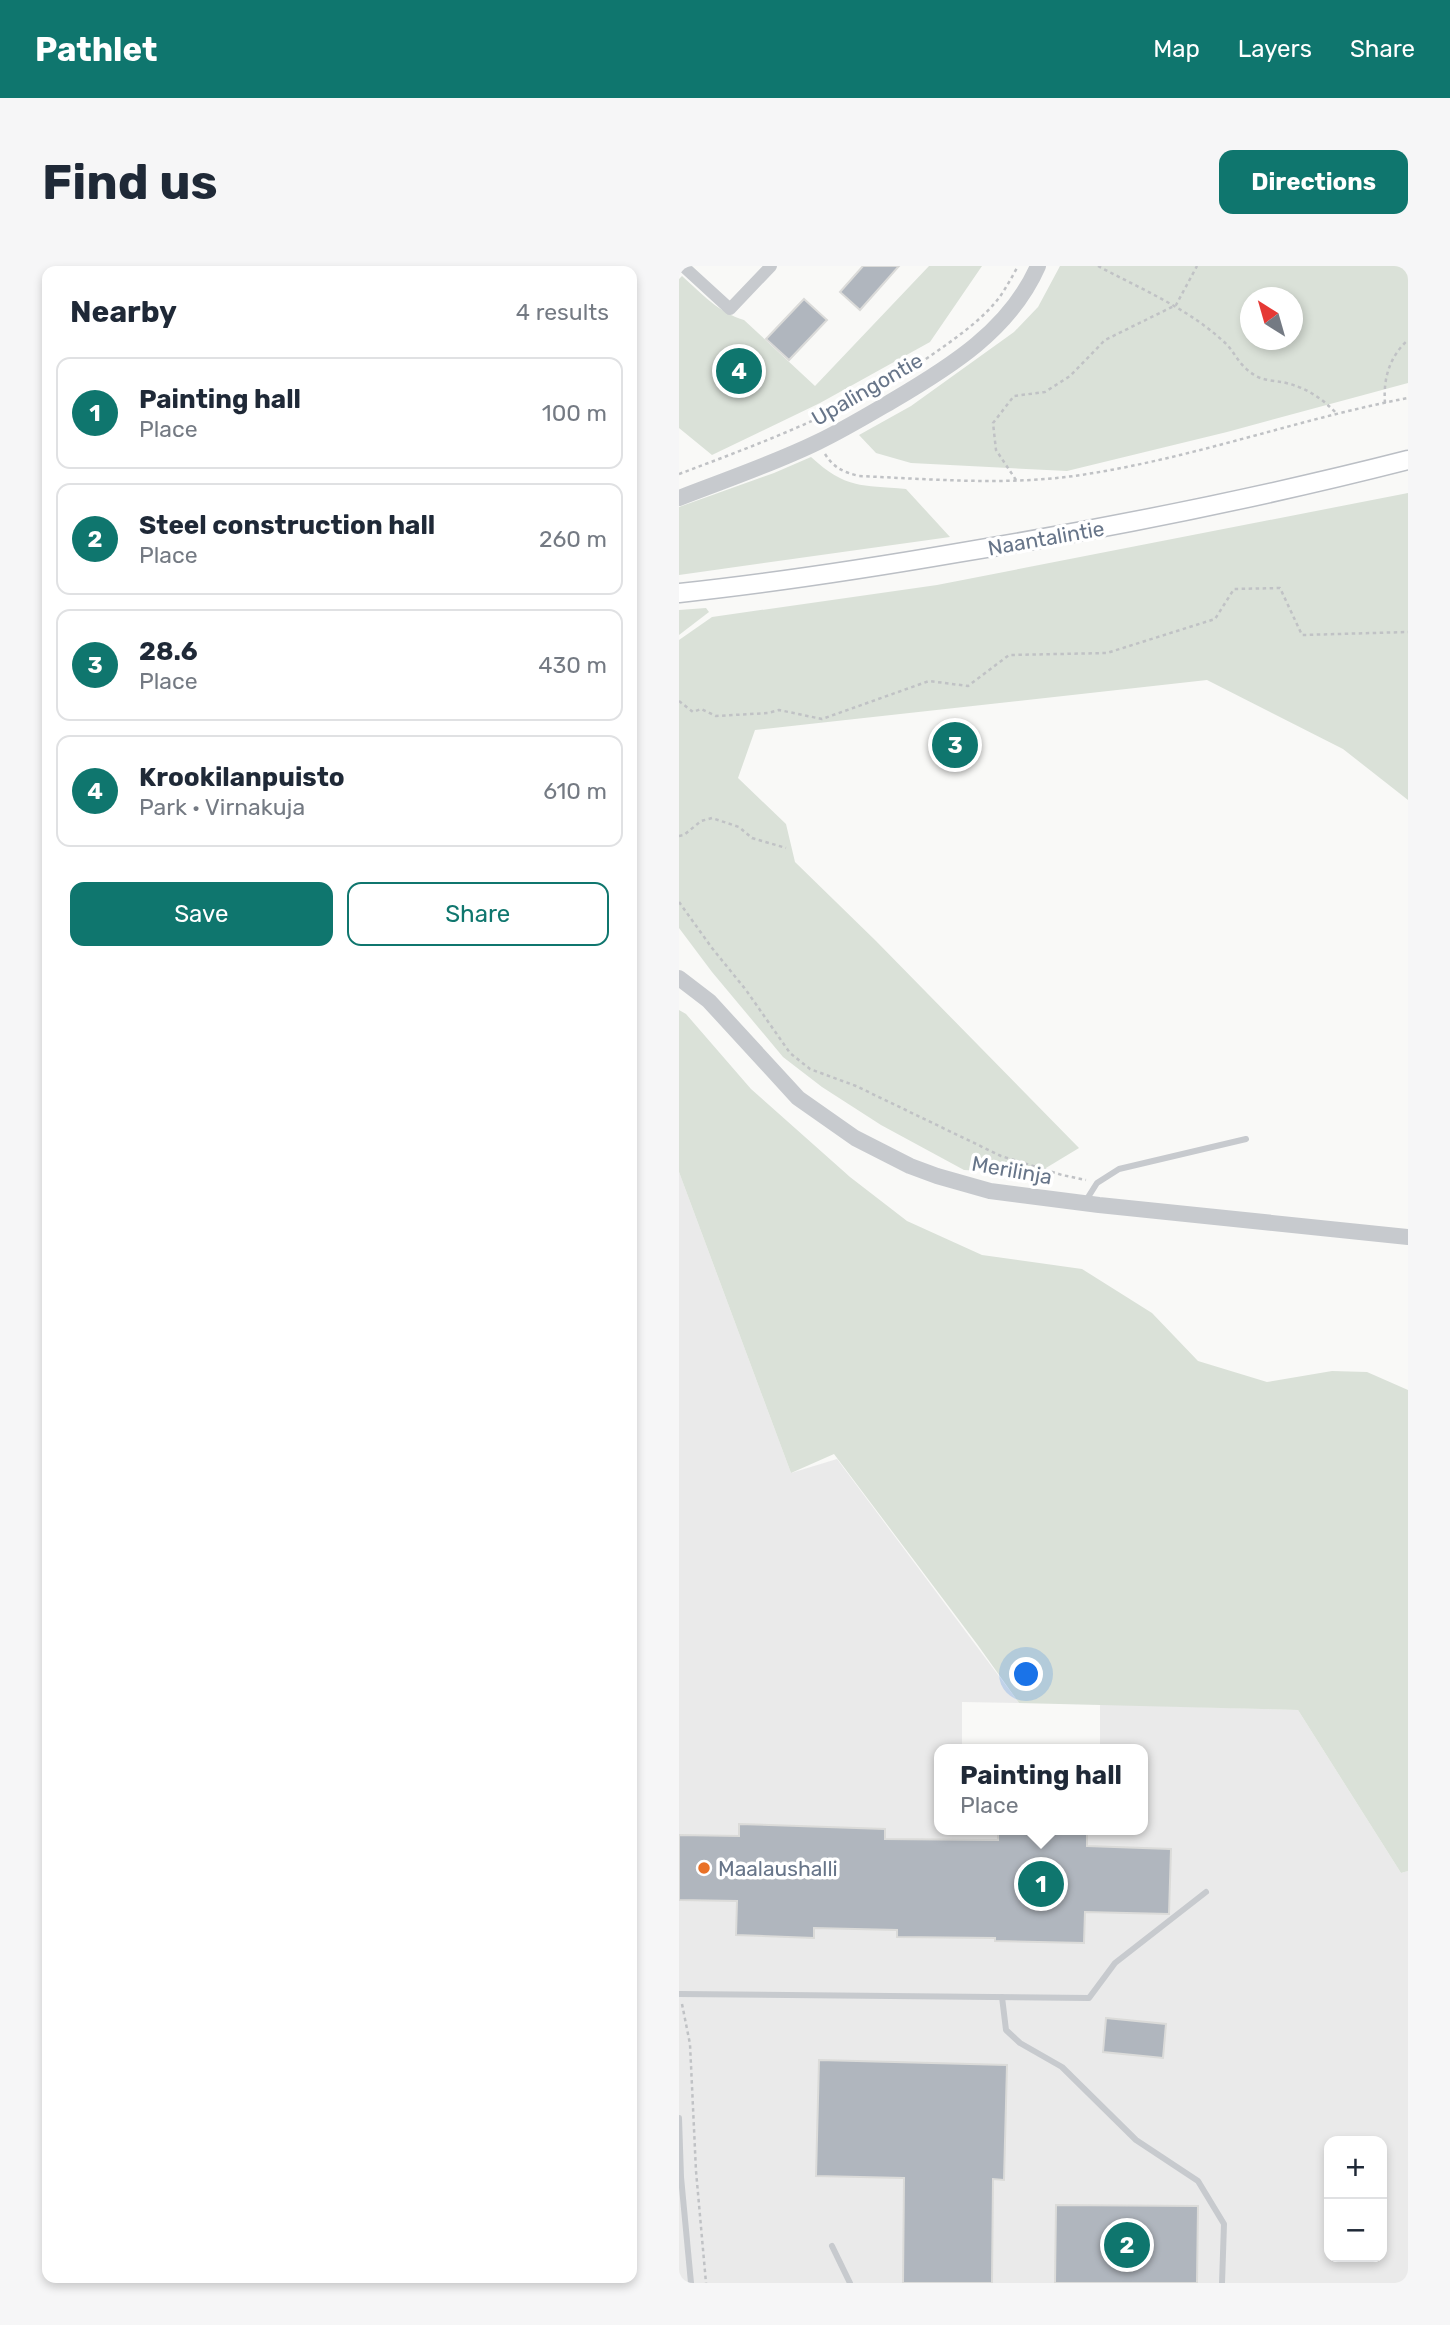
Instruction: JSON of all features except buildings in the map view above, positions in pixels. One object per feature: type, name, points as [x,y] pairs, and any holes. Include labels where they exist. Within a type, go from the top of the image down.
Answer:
[{"type":"main road","name":"Naantalintie","points":[[679,593],[841,573],[1061,536],[1299,487],[1408,460]]},
{"type":"street","points":[[683,266],[730,309],[771,266]]},
{"type":"street","name":"Upalingontie","points":[[679,498],[819,442],[938,374],[1005,318],[1017,304],[1038,266]]},
{"type":"street","name":"Merilinja","points":[[679,978],[709,1001],[798,1098],[855,1138],[910,1166],[990,1191],[1408,1237]]},
{"type":"lane","points":[[1084,1203],[1097,1182],[1119,1169],[1246,1139]]},
{"type":"lane","points":[[679,1994],[1090,1998],[1115,1963],[1206,1892]]},
{"type":"lane","points":[[1002,1997],[1006,2030],[1020,2043],[1062,2067],[1136,2140],[1198,2181],[1224,2224],[1222,2283]]},
{"type":"lane","points":[[679,2118],[680,2177],[691,2283]]},
{"type":"lane","points":[[832,2246],[850,2283]]},
{"type":"path","points":[[679,474],[799,428],[890,382],[926,360],[982,316],[998,298],[1019,266]]},
{"type":"path","points":[[1098,266],[1159,300],[1176,305],[1225,342],[1238,362],[1258,377],[1297,385],[1323,399],[1337,415]]},
{"type":"path","points":[[1016,480],[996,450],[993,423],[1014,396],[1045,393],[1070,376],[1105,340],[1176,305],[1197,266]]},
{"type":"path","points":[[1385,403],[1386,373],[1398,349],[1408,340]]},
{"type":"path","points":[[832,464],[841,471],[859,476],[984,481],[1069,476],[1137,465],[1408,398]]},
{"type":"path","points":[[679,701],[693,712],[701,709],[716,716],[779,710],[822,719],[929,681],[968,687],[1009,655],[1107,653],[1215,619],[1234,589],[1280,588],[1302,635],[1408,632]]},
{"type":"path","points":[[679,836],[701,821],[712,818],[739,827],[752,838],[786,848]]},
{"type":"path","points":[[679,902],[747,990],[790,1053],[810,1069],[856,1086],[1001,1156],[1062,1175],[1097,1182]]},
{"type":"path","points":[[679,1994],[690,2044],[696,2171],[706,2283]]},
{"type":"shaded area","points":[[929,266],[982,266],[930,342],[820,403],[712,455],[679,428],[679,279],[682,276],[718,307],[744,320],[815,386]]},
{"type":"shaded area","points":[[1060,266],[1408,266],[1408,383],[1227,432],[1067,471],[911,463],[876,453],[859,435],[911,406],[1014,332],[1038,307]]},
{"type":"shaded area","points":[[811,457],[834,475],[855,484],[906,489],[950,537],[679,575],[679,507]]},
{"type":"shaded area","points":[[1408,493],[1408,800],[1343,749],[1207,680],[755,730],[738,778],[786,824],[795,862],[1079,1148],[1036,1174],[964,1170],[881,1125],[822,1087],[783,1057],[679,928],[679,640],[712,617],[937,585]]},
{"type":"shaded area","points":[[706,608],[709,612],[679,635],[679,610]]},
{"type":"shaded area","points":[[679,1010],[686,1014],[751,1089],[850,1177],[907,1221],[982,1255],[1082,1269],[1152,1313],[1198,1361],[1267,1382],[1332,1371],[1367,1372],[1408,1390],[1408,1871],[1401,1873],[1298,1710],[1019,1703],[834,1454],[791,1473],[679,1172]]},
{"type":"shaded area","points":[[679,1172],[791,1473],[837,1459],[1019,1703],[962,1702],[962,1744],[934,1744],[934,1835],[1148,1835],[1148,1744],[1100,1744],[1100,1704],[1298,1710],[1401,1873],[1408,1871],[1408,2283],[679,2283]]},
{"type":"place","name":"Krookilanpuisto","points":[[739,371]]},
{"type":"place","name":"28.6","points":[[955,745]]},
{"type":"place","name":"Maalaushalli","points":[[704,1868]]},
{"type":"place","name":"Painting hall","points":[[1041,1884]]},
{"type":"place","name":"Steel construction hall","points":[[1127,2245]]}]
